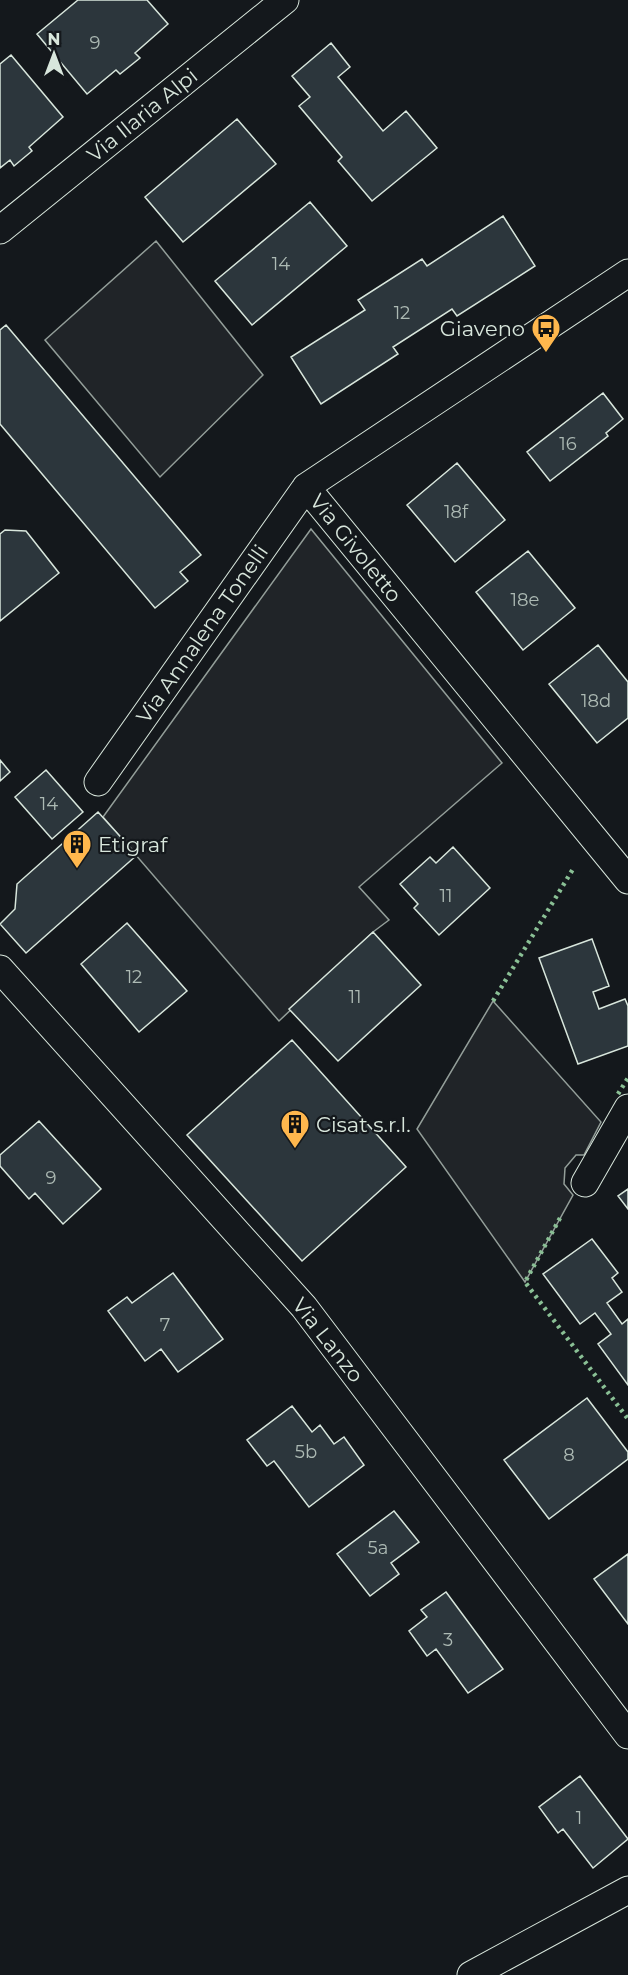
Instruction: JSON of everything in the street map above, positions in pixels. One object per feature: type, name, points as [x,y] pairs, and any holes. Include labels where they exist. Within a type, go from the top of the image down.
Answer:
[{"type":"street","name":"Via Ilaria Alpi","points":[[0,231],[285,0]]},
{"type":"street","name":"Via Givoletto","points":[[628,273],[306,487],[628,880]]},
{"type":"street","name":"Via Annalena Tonelli","points":[[98,782],[306,487]]},
{"type":"street","name":"Via Lanzo","points":[[0,969],[304,1307],[628,1735]]},
{"type":"street","points":[[585,1183],[628,1108]]},
{"type":"street","points":[[471,1975],[628,1890]]},
{"type":"shaded area","points":[[156,241],[263,375],[160,477],[45,340]]},
{"type":"shaded area","points":[[311,529],[502,763],[359,887],[389,920],[373,932],[279,1021],[103,817]]},
{"type":"shaded area","points":[[493,1001],[601,1122],[584,1155],[576,1155],[565,1168],[564,1184],[573,1195],[525,1282],[417,1129]]},
{"type":"building","points":[[78,0],[147,0],[168,24],[135,53],[140,58],[120,74],[116,70],[87,94],[37,34]]},
{"type":"building","points":[[331,43],[350,67],[338,77],[383,131],[406,111],[437,148],[372,201],[338,161],[342,157],[299,106],[310,97],[292,76]]},
{"type":"building","points":[[11,55],[63,117],[29,147],[32,151],[14,166],[10,160],[0,168],[0,64]]},
{"type":"building","points":[[237,119],[276,164],[183,242],[145,197]]},
{"type":"building","points":[[310,202],[347,246],[252,325],[215,281]]},
{"type":"building","points":[[503,216],[535,266],[457,316],[452,309],[393,347],[398,354],[321,404],[291,357],[365,310],[358,300],[422,259],[427,266]]},
{"type":"building","points":[[6,325],[201,555],[180,572],[188,581],[155,608],[0,424],[0,330]]},
{"type":"building","points":[[603,393],[623,419],[606,433],[608,436],[550,481],[527,452]]},
{"type":"building","points":[[457,463],[505,520],[455,562],[407,505]]},
{"type":"building","points":[[5,530],[26,531],[59,573],[0,621],[0,534]]},
{"type":"building","points":[[528,551],[575,608],[523,650],[476,592]]},
{"type":"building","points":[[598,645],[628,682],[628,718],[597,743],[549,684]]},
{"type":"building","points":[[0,760],[10,772],[0,781]]},
{"type":"building","name":"Etigraf","points":[[46,770],[83,812],[52,839],[15,797]]},
{"type":"building","name":"Etigraf","points":[[98,812],[137,855],[26,953],[0,924],[15,909],[17,884]]},
{"type":"building","points":[[453,847],[490,888],[439,935],[414,908],[418,904],[400,884],[430,857],[436,863]]},
{"type":"building","points":[[127,923],[187,991],[139,1032],[81,964]]},
{"type":"building","points":[[373,932],[421,985],[338,1061],[289,1009]]},
{"type":"building","points":[[592,939],[609,986],[593,992],[599,1009],[625,999],[628,1006],[628,1046],[578,1064],[539,958]]},
{"type":"building","name":"Cisat s.r.l.","points":[[292,1040],[406,1167],[302,1261],[187,1135]]},
{"type":"building","points":[[39,1121],[101,1189],[63,1224],[35,1193],[29,1199],[0,1166],[0,1155]]},
{"type":"building","points":[[628,1189],[628,1209],[618,1196]]},
{"type":"building","points":[[592,1239],[618,1273],[612,1278],[622,1292],[607,1303],[622,1324],[628,1319],[628,1385],[598,1344],[611,1334],[595,1313],[580,1324],[543,1274]]},
{"type":"building","points":[[173,1273],[223,1339],[178,1372],[161,1349],[145,1361],[108,1311],[127,1297],[132,1303]]},
{"type":"building","points":[[587,1398],[628,1452],[628,1459],[549,1519],[504,1460]]},
{"type":"building","points":[[292,1406],[312,1432],[320,1425],[334,1444],[344,1437],[364,1465],[309,1507],[274,1461],[267,1466],[247,1440]]},
{"type":"building","points":[[394,1511],[419,1542],[391,1563],[399,1574],[370,1596],[337,1554]]},
{"type":"building","points":[[628,1554],[628,1624],[594,1579]]},
{"type":"building","points":[[446,1592],[503,1669],[468,1693],[436,1649],[427,1656],[409,1631],[427,1617],[421,1610]]},
{"type":"building","points":[[580,1776],[628,1839],[593,1868],[563,1829],[558,1833],[539,1807]]},
{"type":"hedge","points":[[493,1001],[573,869]]},
{"type":"hedge","points":[[618,1094],[628,1078]]},
{"type":"hedge","points":[[560,1218],[525,1282],[628,1419]]},
{"type":"place","name":"Giaveno","points":[[546,354]]},
{"type":"place","name":"Etigraf","points":[[77,870]]},
{"type":"place","name":"Cisat s.r.l.","points":[[295,1150]]}]
